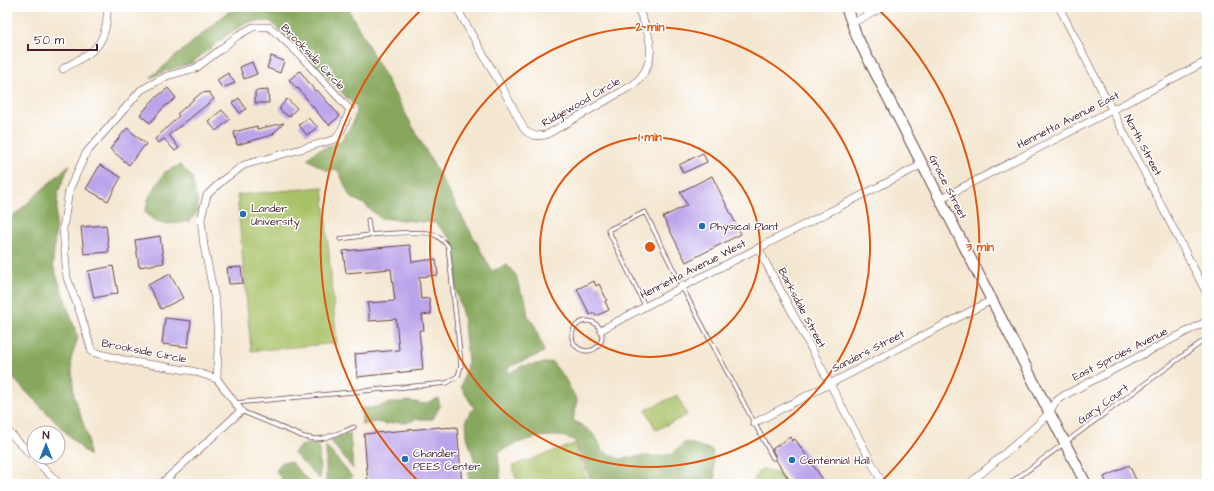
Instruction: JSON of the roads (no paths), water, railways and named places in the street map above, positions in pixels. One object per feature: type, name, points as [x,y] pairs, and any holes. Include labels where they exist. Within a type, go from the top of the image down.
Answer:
[{"type":"main road","name":"Grace Street","points":[[846,7],[857,37],[1086,484]]},
{"type":"street","points":[[63,70],[97,47],[104,34],[107,7]]},
{"type":"street","name":"Ridgewood Circle","points":[[456,7],[503,89],[521,125],[527,132],[540,137],[633,85],[640,79],[650,57],[650,43],[648,30],[637,7]]},
{"type":"street","points":[[852,23],[884,7]]},
{"type":"street","name":"North Street","points":[[1058,7],[1207,294]]},
{"type":"street","name":"Brookside Circle","points":[[253,27],[269,27],[298,53],[350,110],[343,128],[336,139],[244,165],[223,180],[207,195],[201,219],[204,246],[216,305],[218,346],[217,379],[192,371],[92,352],[81,315],[67,278],[63,229],[69,190],[86,152],[141,90],[167,76],[196,68],[236,36],[253,27]]},
{"type":"street","name":"Henrietta Avenue East","points":[[940,198],[1207,61]]},
{"type":"street","name":"Henrietta Avenue West","points":[[601,330],[923,164]]},
{"type":"street","name":"Barksdale Street","points":[[758,248],[883,484]]},
{"type":"street","name":"Sanders Street","points":[[754,422],[992,300]]},
{"type":"street","name":"East Sproles Avenue","points":[[969,484],[1033,429],[1049,413],[1055,402],[1063,396],[1207,321]]},
{"type":"street","points":[[161,484],[241,411],[217,379]]},
{"type":"street","points":[[7,430],[59,484]]},
{"type":"lane","points":[[645,306],[608,230],[645,212],[682,287],[773,458]]},
{"type":"lane","points":[[368,220],[370,235]]},
{"type":"lane","points":[[235,403],[446,383],[458,376],[461,366],[448,246],[441,238],[431,234],[416,233],[370,235],[340,239]]},
{"type":"lane","points":[[585,321],[595,323],[601,330],[602,339],[598,347],[589,351],[580,349],[573,342],[572,333],[577,325],[585,321]]},
{"type":"lane","name":"Gary Court","points":[[1009,484],[1207,338]]},
{"type":"lane","points":[[241,411],[304,437],[315,439],[324,438],[354,427]]},
{"type":"place","name":"Lander University","points":[[243,214]]},
{"type":"place","name":"Physical Plant","points":[[702,226]]},
{"type":"place","name":"Chandler PEES Center","points":[[405,459]]},
{"type":"place","name":"Centennial Hall","points":[[792,460]]}]
